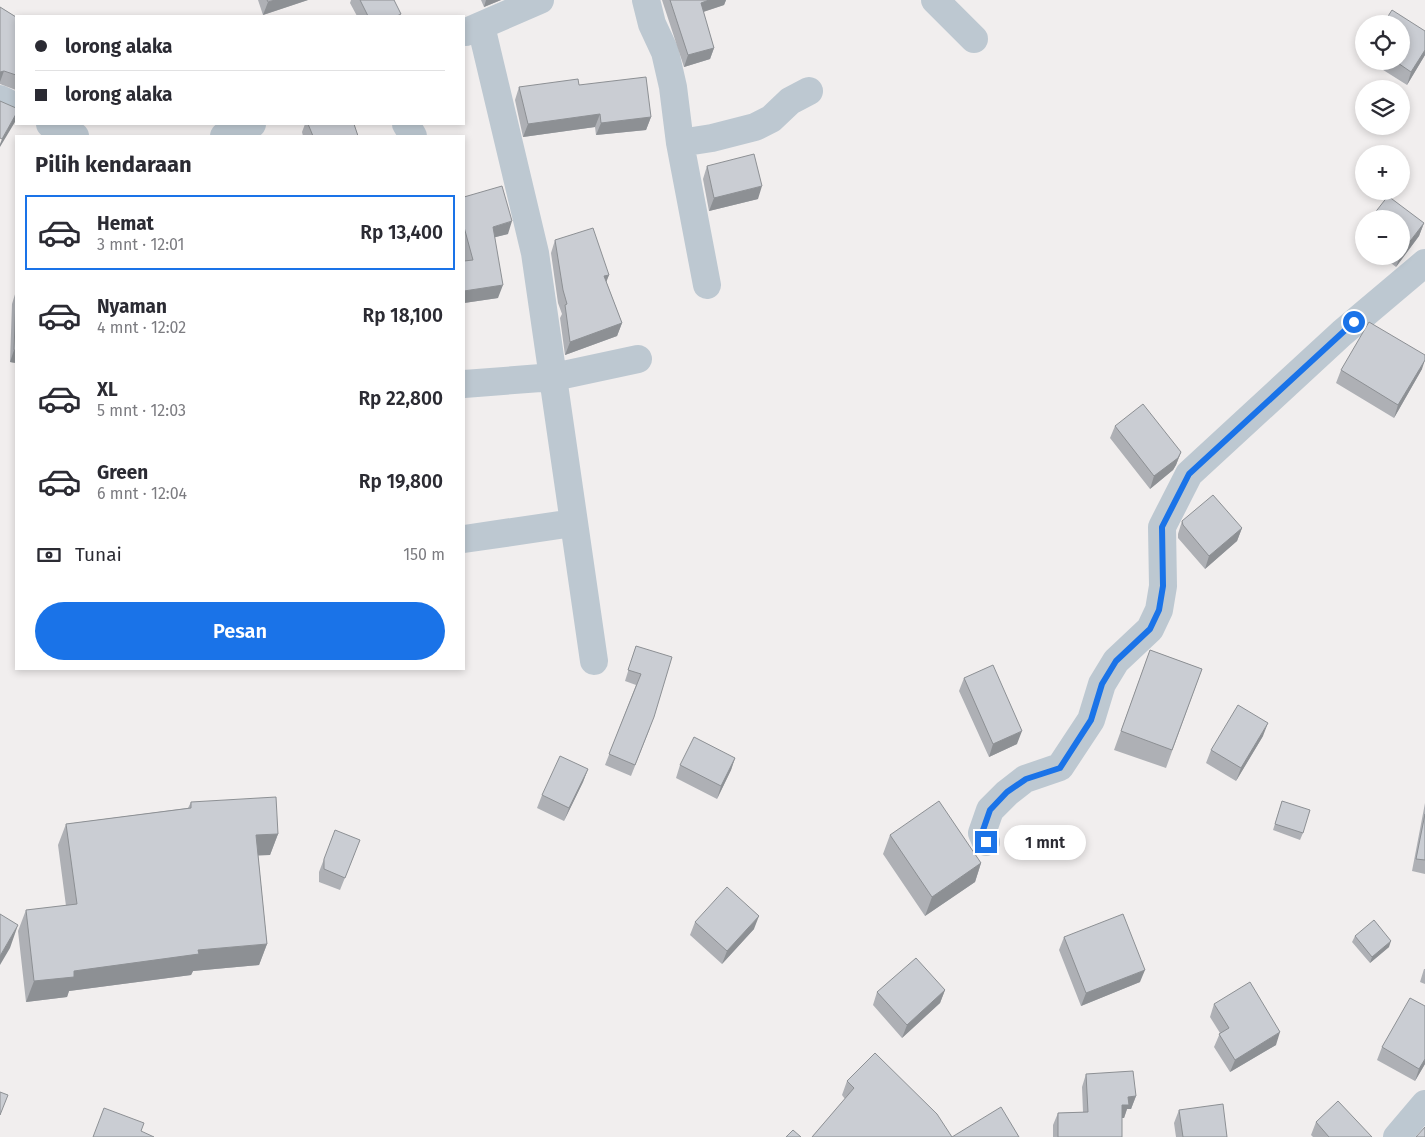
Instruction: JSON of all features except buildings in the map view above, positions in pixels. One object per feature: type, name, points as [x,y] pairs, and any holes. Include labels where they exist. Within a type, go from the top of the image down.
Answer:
[{"type":"street","points":[[540,0],[472,30],[535,253],[594,661]]},
{"type":"street","points":[[646,0],[652,24],[665,52],[674,87],[680,143],[707,285]]},
{"type":"street","points":[[935,0],[974,39]]},
{"type":"street","points":[[680,143],[712,138],[755,126],[771,118],[790,101],[810,91]]},
{"type":"street","points":[[0,99],[15,106]]},
{"type":"street","points":[[52,125],[72,135]]},
{"type":"street","points":[[226,135],[250,125]]},
{"type":"street","points":[[986,842],[982,833],[990,810],[1007,792],[1026,779],[1060,768],[1091,720],[1102,684],[1116,661],[1150,629],[1159,610],[1163,586],[1162,527],[1189,474],[1342,333],[1425,262]]},
{"type":"street","points":[[465,384],[554,378],[638,359]]},
{"type":"street","points":[[465,539],[573,523]]},
{"type":"street","points":[[1397,1137],[1425,1104]]},
{"type":"route","points":[[986,842],[982,833],[990,810],[1007,792],[1026,779],[1060,768],[1082,737],[1091,720],[1102,684],[1116,661],[1150,629],[1159,610],[1163,586],[1162,527],[1173,501],[1189,474],[1354,322]]}]
